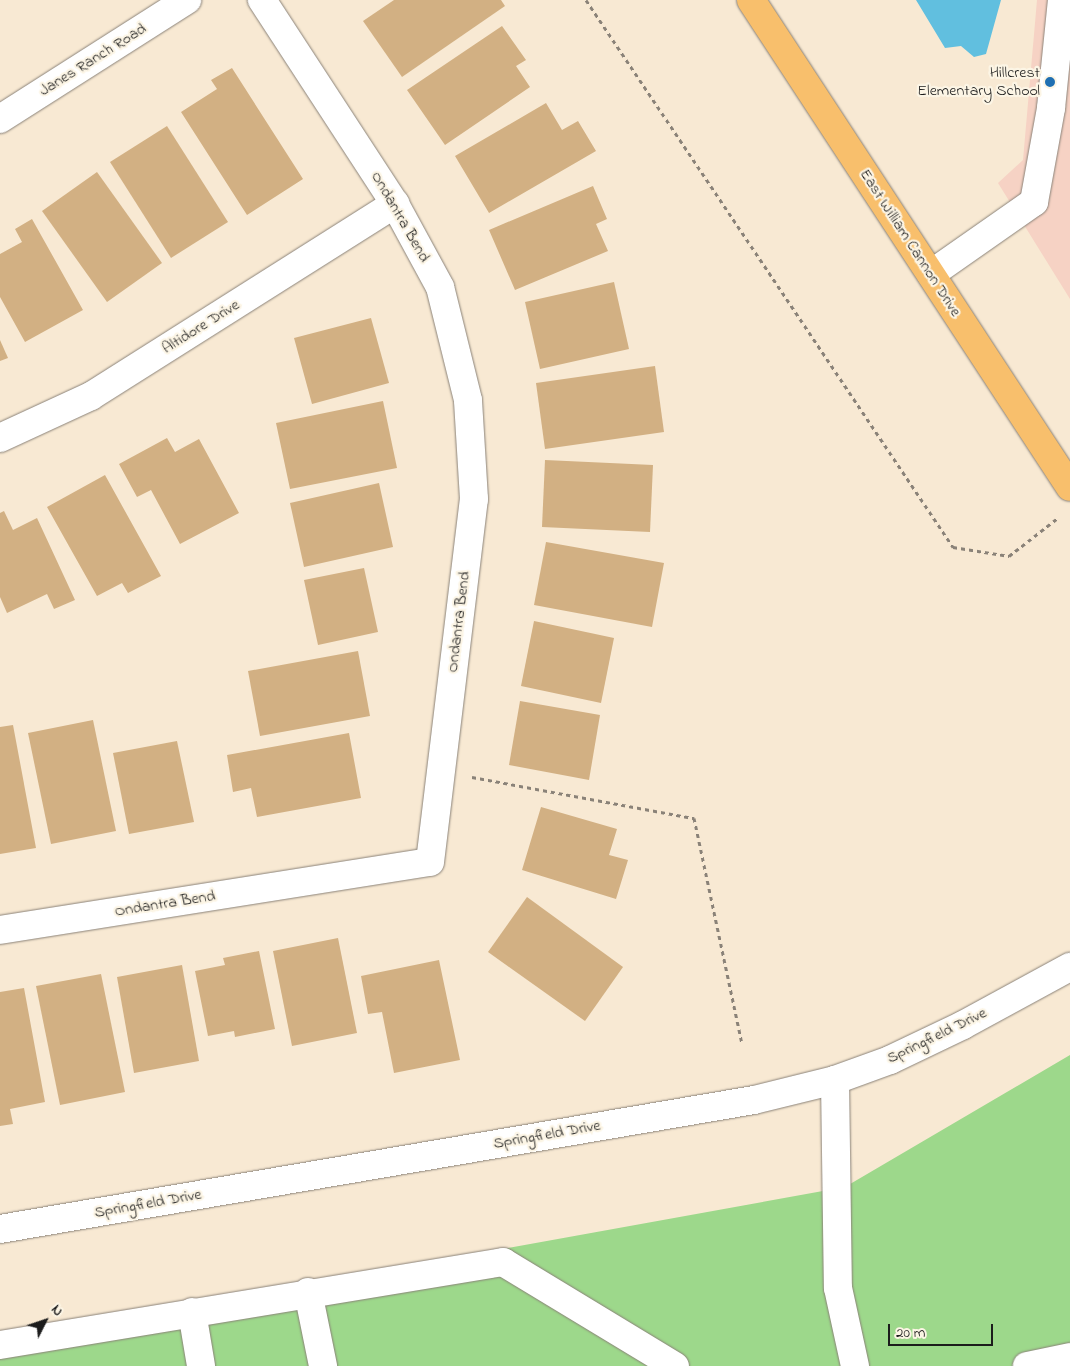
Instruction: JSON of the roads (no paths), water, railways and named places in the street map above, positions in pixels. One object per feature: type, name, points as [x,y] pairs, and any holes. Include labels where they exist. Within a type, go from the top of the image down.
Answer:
[{"type":"main road","name":"East William Cannon Drive","points":[[751,0],[1070,487]]},
{"type":"street","name":"Janes Ranch Road","points":[[0,119],[186,0]]},
{"type":"street","name":"Ondantra Bend","points":[[0,930],[430,862],[474,499],[468,400],[440,287],[396,204],[262,0]]},
{"type":"street","points":[[931,274],[1034,202],[1051,108],[1062,0]]},
{"type":"street","name":"Altidore Drive","points":[[0,438],[91,396],[396,204]]},
{"type":"street","name":"Springfield Drive","points":[[0,1229],[754,1100],[835,1080],[890,1060],[964,1025],[1070,967]]},
{"type":"street","points":[[835,1080],[838,1288],[856,1366]]},
{"type":"street","points":[[0,1345],[308,1292],[503,1262],[675,1366]]},
{"type":"street","points":[[308,1292],[323,1366]]},
{"type":"street","points":[[192,1312],[201,1366]]},
{"type":"street","points":[[1027,1366],[1070,1357]]},
{"type":"water","points":[[916,0],[1001,0],[986,54],[974,57],[961,46],[945,48]]},
{"type":"place","name":"Hillcrest Elementary School","points":[[1050,82]]}]
